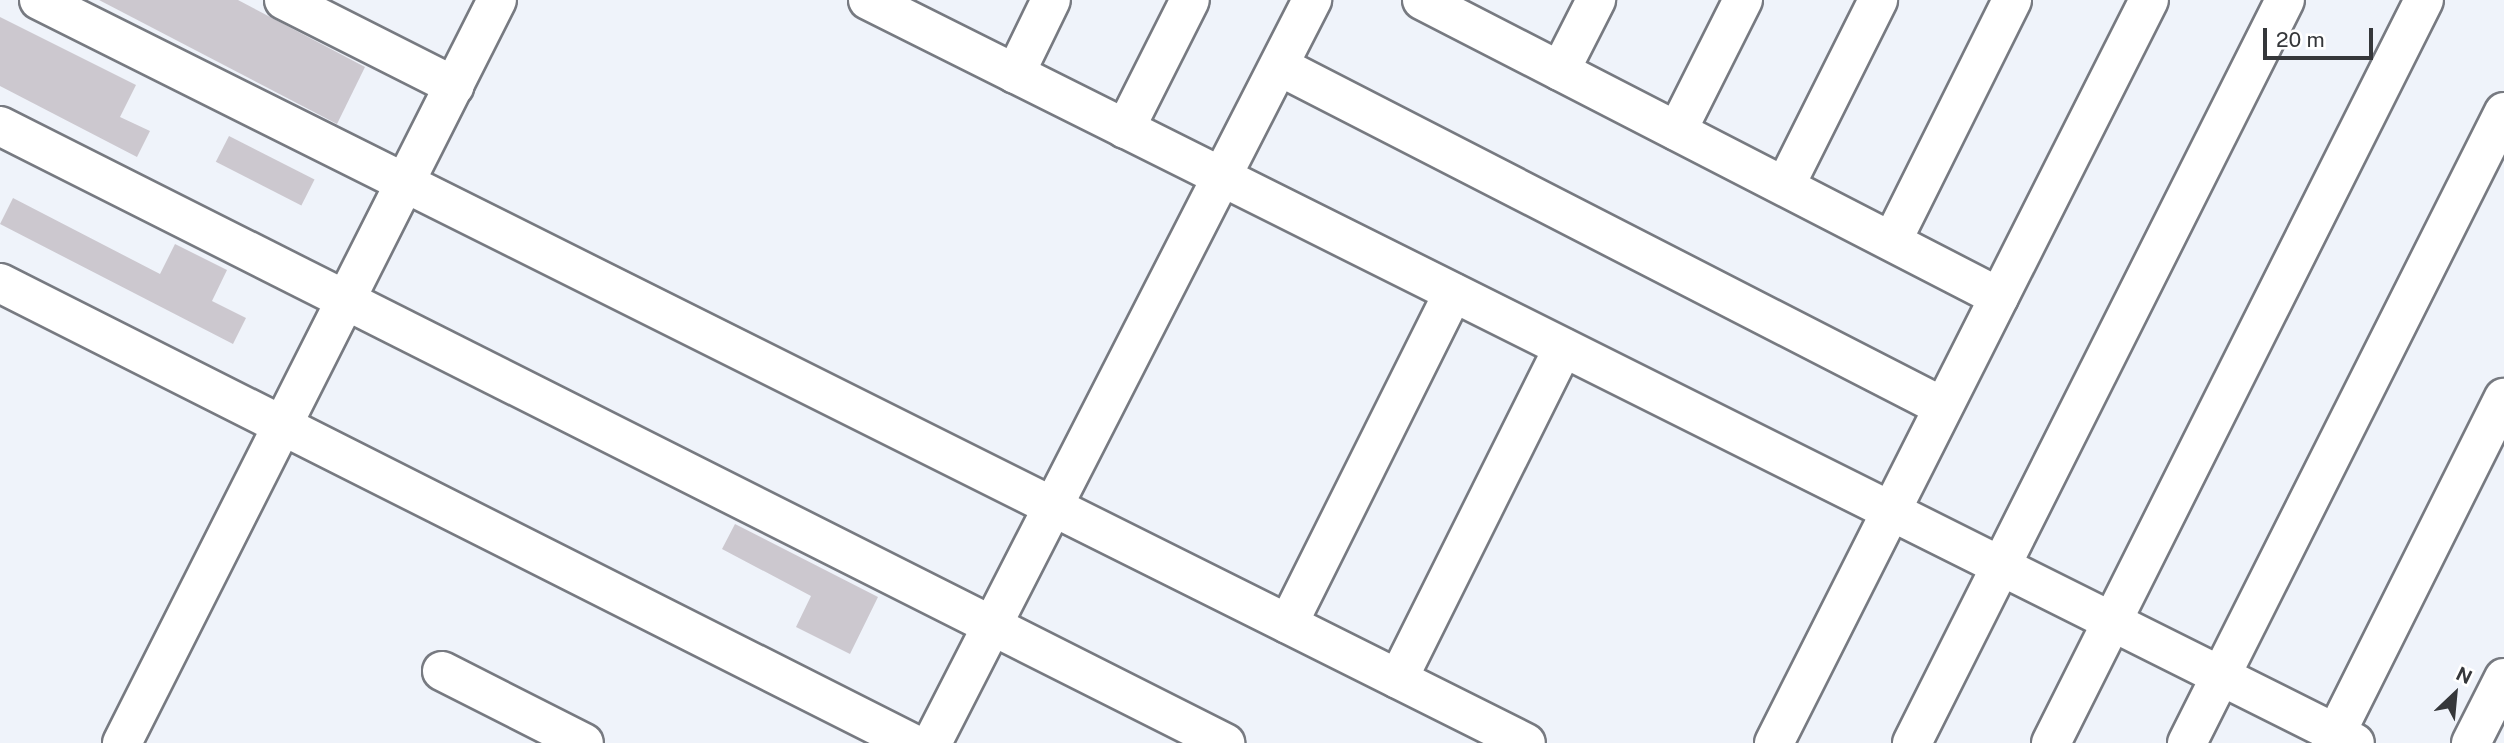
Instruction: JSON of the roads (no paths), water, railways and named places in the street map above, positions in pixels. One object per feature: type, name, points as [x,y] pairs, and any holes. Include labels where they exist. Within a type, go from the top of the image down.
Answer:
[{"type":"street","points":[[39,0],[1526,743]]},
{"type":"street","points":[[284,0],[454,86]]},
{"type":"street","points":[[122,743],[497,0]]},
{"type":"street","points":[[867,0],[909,9],[1015,74],[2221,676],[2340,740],[2504,398]]},
{"type":"street","points":[[1015,74],[1051,0]]},
{"type":"street","points":[[1125,129],[1190,0]]},
{"type":"street","points":[[933,743],[1312,0]]},
{"type":"street","points":[[1560,71],[1596,0]]},
{"type":"street","points":[[1677,131],[1743,0]]},
{"type":"street","points":[[1785,186],[1878,0]]},
{"type":"street","points":[[1892,241],[2012,0]]},
{"type":"street","points":[[1774,743],[2149,0]]},
{"type":"street","points":[[1912,743],[2285,0]]},
{"type":"street","points":[[2051,743],[2424,0]]},
{"type":"street","points":[[1446,6],[1560,71],[1999,297]]},
{"type":"street","points":[[1279,66],[1943,407]]},
{"type":"street","points":[[2187,743],[2504,113]]},
{"type":"street","points":[[0,126],[1225,743]]},
{"type":"street","points":[[0,283],[912,743]]},
{"type":"street","points":[[1288,624],[1452,293]]},
{"type":"street","points":[[1398,679],[1563,348]]},
{"type":"street","points":[[442,671],[584,743]]},
{"type":"street","points":[[2471,743],[2504,678]]}]
